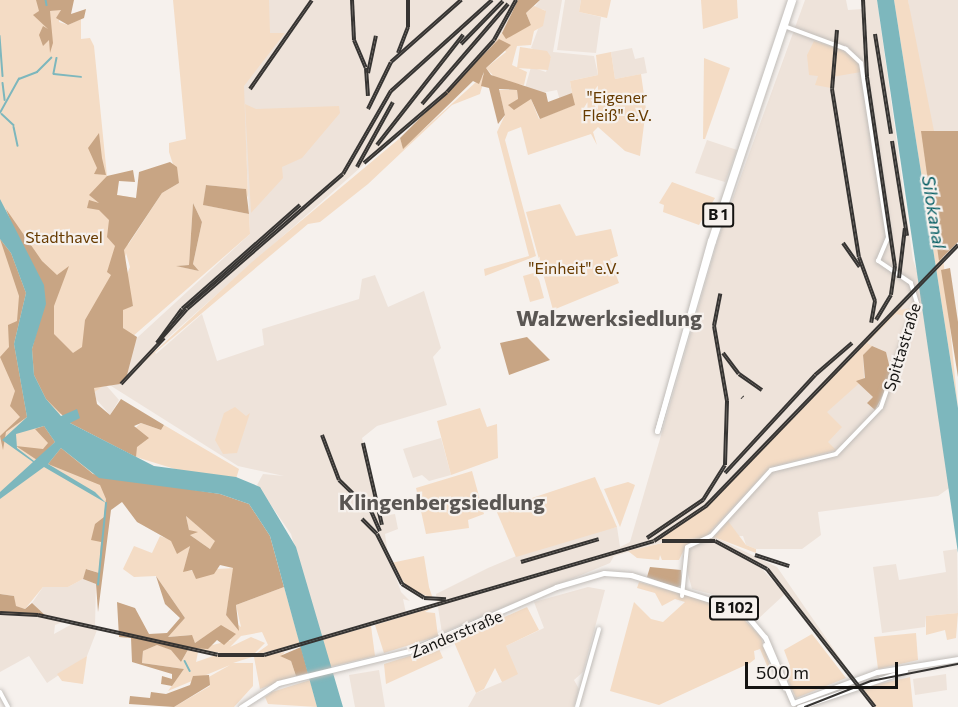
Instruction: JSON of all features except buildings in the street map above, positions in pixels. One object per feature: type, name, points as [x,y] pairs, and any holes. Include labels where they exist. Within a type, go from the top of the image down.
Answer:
[{"type":"main road","name":"B 1","points":[[655,430],[712,241],[785,26],[791,0]]},
{"type":"main road","name":"Zanderstraße","points":[[243,707],[270,690],[306,677],[380,660],[441,641],[581,578],[612,573],[683,594]]},
{"type":"main road","name":"Zanderstraße","points":[[530,600],[600,577],[636,579],[683,594]]},
{"type":"main road","name":"B 102","points":[[683,594],[722,603],[747,618],[763,638],[794,706],[878,676],[958,660]]},
{"type":"street","name":"Spittastraße","points":[[683,594],[682,558],[687,547],[711,536],[771,470],[836,454],[886,400],[918,296],[911,283],[878,261],[888,237],[861,63],[846,49],[785,26]]},
{"type":"street","points":[[577,707],[599,629]]},
{"type":"street","points":[[0,692],[8,707]]},
{"type":"shaded area","points":[[36,0],[74,0],[71,14],[86,9],[84,18],[68,25],[56,18],[61,10],[50,11],[53,43],[50,53],[49,40],[43,46],[39,35],[43,26],[48,29],[33,15],[39,11]]},
{"type":"shaded area","points":[[239,0],[518,0],[502,33],[473,68],[154,350],[156,354],[202,314],[217,361],[264,345],[262,329],[359,299],[362,279],[375,275],[388,307],[424,291],[441,348],[433,357],[447,405],[377,426],[362,438],[382,516],[395,514],[398,529],[385,534],[388,554],[401,592],[410,601],[403,599],[406,613],[321,639],[291,534],[257,485],[263,474],[284,476],[238,466],[108,384],[126,348],[250,234]]},
{"type":"shaded area","points":[[518,0],[540,0],[526,13],[531,25],[506,39],[502,33]]},
{"type":"shaded area","points":[[540,0],[562,0],[553,52],[594,56],[598,75],[570,81],[572,93],[560,101],[557,90],[541,93],[525,88],[531,67],[546,72],[551,57],[531,48],[545,10],[534,8]]},
{"type":"shaded area","points":[[565,0],[581,0],[579,12],[601,17],[596,53],[557,50]]},
{"type":"shaded area","points":[[805,0],[846,0],[848,10],[863,9],[862,0],[877,0],[913,260],[920,280],[952,486],[938,496],[818,512],[821,535],[802,549],[756,549],[746,545],[743,536],[715,537],[777,567],[853,677],[775,579],[754,560],[785,594],[758,619],[731,599],[692,589],[683,556],[701,540],[667,541],[614,556],[610,563],[442,633],[436,594],[488,568],[547,543],[617,527],[620,547],[630,542],[718,239]]},
{"type":"shaded area","points":[[908,0],[958,0],[958,131],[928,131]]},
{"type":"shaded area","points":[[499,39],[511,45],[486,68],[491,75],[546,93],[548,102],[572,93],[575,105],[540,119],[531,99],[514,110],[508,105],[518,99],[517,90],[499,89],[505,115],[498,124],[489,88],[481,86],[484,72],[479,84],[473,81],[403,149],[400,138]]},
{"type":"shaded area","points":[[632,48],[635,59],[644,57],[647,73],[615,79],[611,52]]},
{"type":"shaded area","points":[[921,131],[958,131],[958,242],[939,261]]},
{"type":"shaded area","points":[[99,133],[106,175],[94,174],[97,168],[88,148]]},
{"type":"shaded area","points":[[707,140],[737,150],[725,182],[695,173]]},
{"type":"shaded area","points":[[170,162],[177,167],[179,183],[162,193],[124,250],[133,306],[123,310],[123,328],[137,337],[127,375],[120,384],[94,388],[97,404],[110,415],[121,399],[164,425],[161,430],[141,423],[134,426],[149,438],[137,447],[136,457],[70,423],[46,399],[34,375],[32,349],[43,307],[6,209],[42,261],[57,275],[69,266],[54,306],[54,334],[73,353],[82,347],[85,320],[111,275],[107,272],[115,246],[107,237],[109,220],[99,210],[87,208],[89,200],[99,203],[89,195],[107,176],[133,170],[135,182],[119,181],[117,195],[136,198],[139,172]]},
{"type":"shaded area","points":[[206,185],[246,189],[249,214],[203,205]]},
{"type":"shaded area","points":[[193,203],[202,222],[193,264],[199,271],[176,266],[189,265]]},
{"type":"shaded area","points":[[0,239],[11,253],[26,293],[14,344],[27,417],[6,432],[3,450],[0,436],[20,417],[10,406],[15,391],[0,357],[9,347],[8,325],[17,321],[19,296]]},
{"type":"shaded area","points":[[950,268],[958,322],[958,377],[941,270]]},
{"type":"shaded area","points":[[527,337],[550,360],[509,375],[500,343]]},
{"type":"shaded area","points":[[872,346],[886,352],[892,377],[875,410],[867,403],[873,397],[856,381],[865,378],[863,355]]},
{"type":"shaded area","points":[[105,384],[119,400],[110,415],[96,399],[94,388]]},
{"type":"shaded area","points":[[44,426],[55,442],[37,460],[16,446],[43,449],[48,443],[35,429]]},
{"type":"shaded area","points":[[441,438],[451,475],[429,481],[422,475],[413,478],[403,449]]},
{"type":"shaded area","points":[[61,448],[93,474],[220,494],[249,504],[270,536],[284,587],[236,605],[239,631],[226,615],[233,568],[220,565],[214,574],[196,579],[192,570],[183,572],[190,546],[177,554],[171,541],[137,522],[122,502],[111,510],[98,612],[96,584],[83,579],[86,569],[99,573],[101,542],[91,540],[95,524],[104,517],[106,499],[100,485],[48,464]],"holes":[[[186,516],[215,541],[210,549],[190,535],[198,532],[189,530]]]},
{"type":"shaded area","points":[[957,549],[958,613],[926,616],[925,627],[882,633],[873,567],[896,564],[899,580],[946,572],[943,551]]},
{"type":"shaded area","points":[[650,567],[681,570],[682,585],[676,588],[647,577]]},
{"type":"shaded area","points":[[156,576],[185,618],[168,637],[192,635],[195,643],[221,625],[236,634],[224,645],[217,640],[208,649],[189,648],[181,662],[171,650],[157,645],[143,651],[142,663],[184,669],[172,686],[161,684],[162,676],[172,679],[172,674],[132,662],[131,638],[119,637],[117,602],[135,608],[149,634],[167,633],[180,618],[165,604]]},
{"type":"shaded area","points":[[83,579],[96,584],[95,626],[46,616],[32,603],[43,587],[68,587]]},
{"type":"shaded area","points":[[588,587],[605,590],[583,672],[574,680],[579,689],[574,707],[468,707],[476,693],[502,682],[506,646],[544,628],[534,602]]},
{"type":"shaded area","points":[[0,594],[14,596],[16,606],[25,609],[32,603],[46,616],[0,613]]},
{"type":"shaded area","points":[[29,614],[63,622],[55,625],[54,634],[72,624],[97,630],[87,656],[47,683],[29,656],[0,672],[0,615]]},
{"type":"shaded area","points":[[301,647],[308,673],[296,676],[291,661],[280,656]]},
{"type":"shaded area","points":[[379,670],[385,707],[355,707],[349,675]]},
{"type":"shaded area","points":[[946,674],[947,690],[915,695],[913,679]]},
{"type":"shaded area","points":[[209,675],[210,685],[174,707],[129,704],[130,696],[150,698],[151,692],[166,694],[190,685],[193,676]]},
{"type":"green space","name":"Stadthavel","points":[[0,0],[51,0],[51,11],[61,9],[59,22],[68,25],[81,19],[81,39],[90,38],[94,46],[107,176],[103,185],[118,186],[117,195],[135,198],[128,245],[162,193],[179,183],[169,152],[169,143],[186,139],[173,0],[269,0],[270,33],[285,33],[244,86],[248,198],[245,189],[206,185],[204,205],[249,214],[250,234],[132,337],[123,328],[123,309],[133,306],[125,279],[130,267],[126,253],[108,383],[44,425],[94,475],[112,477],[99,573],[87,569],[83,579],[68,587],[43,587],[25,609],[15,606],[14,596],[0,594]],"holes":[[[193,203],[202,222],[193,264],[199,271],[177,266],[189,265]]]},
{"type":"green space","points":[[581,0],[611,0],[607,18],[579,12]]},
{"type":"green space","points":[[701,0],[737,0],[738,18],[703,29]]},
{"type":"green space","points":[[894,0],[908,0],[934,131],[922,131],[944,266],[958,408]]},
{"type":"green space","points":[[534,6],[546,11],[543,26],[534,31],[531,45],[517,46],[512,65],[527,72],[524,85],[499,82],[486,68],[506,52],[500,43],[491,47],[502,33],[531,25],[526,13]]},
{"type":"green space","points":[[814,41],[836,48],[831,88],[815,85],[818,76],[809,75],[807,55]]},
{"type":"green space","points":[[520,47],[547,51],[551,57],[548,70],[517,68]]},
{"type":"green space","points":[[838,48],[856,59],[861,72],[832,77]]},
{"type":"green space","name":"\"Eigener Fleiß\" e.V.","points":[[611,52],[615,79],[641,74],[646,109],[640,156],[625,151],[598,127],[593,132],[597,145],[591,134],[528,155],[521,127],[508,132],[505,140],[536,256],[485,276],[484,269],[529,256],[497,132],[505,115],[499,90],[517,90],[518,100],[508,105],[531,99],[539,119],[574,105],[570,81],[598,75],[596,55]]},
{"type":"green space","points":[[704,58],[730,68],[705,139],[703,139]]},
{"type":"green space","points":[[486,73],[480,94],[452,105],[368,184],[320,222],[308,224],[139,366],[252,262],[400,138],[403,148]]},
{"type":"green space","points":[[245,104],[256,109],[339,106],[340,113],[302,158],[282,167],[283,178],[251,213]]},
{"type":"green space","points":[[672,182],[715,198],[699,225],[663,212],[664,205],[659,203]]},
{"type":"green space","name":"\"Einheit\" e.V.","points":[[560,204],[576,236],[611,229],[618,256],[610,259],[619,283],[553,310],[526,212]]},
{"type":"green space","points":[[537,272],[544,298],[530,302],[523,276]]},
{"type":"green space","points":[[908,297],[900,310],[912,308],[910,317],[896,314],[867,343],[872,346],[863,355],[864,379],[827,412],[842,427],[828,442],[836,450],[770,467],[704,538],[657,540],[707,506]]},
{"type":"green space","points":[[235,407],[246,416],[250,413],[237,453],[223,454],[215,440],[224,413]]},
{"type":"green space","points":[[480,408],[487,427],[497,424],[498,458],[451,475],[437,421]]},
{"type":"green space","points":[[141,423],[161,430],[164,425],[239,469],[236,479],[191,474],[136,457],[134,429]]},
{"type":"green space","points":[[472,471],[484,514],[468,520],[469,528],[426,534],[416,488]]},
{"type":"green space","points":[[595,477],[617,527],[516,557],[496,510]]},
{"type":"green space","points":[[628,482],[635,485],[620,527],[604,489]]},
{"type":"green space","points":[[186,516],[216,541],[210,549],[190,535]]},
{"type":"green space","points":[[728,521],[746,545],[756,549],[756,553],[714,537]]},
{"type":"green space","points":[[160,536],[190,546],[184,571],[234,568],[226,615],[241,627],[236,605],[284,587],[300,644],[254,655],[268,645],[262,632],[241,636],[230,647],[251,637],[265,643],[252,656],[238,656],[197,649],[232,640],[207,635],[195,643],[191,635],[167,637],[185,618],[156,576],[134,577],[123,569],[134,546],[152,553]]},
{"type":"green space","points":[[675,540],[701,540],[687,544],[679,560],[662,560],[660,555],[659,560],[637,558],[628,551]]},
{"type":"green space","points":[[424,556],[433,599],[407,587],[391,563]]},
{"type":"green space","points":[[639,582],[734,609],[761,637],[771,670],[762,671],[768,668],[760,649],[754,651],[755,659],[750,663],[659,705],[610,691],[634,602],[651,619],[663,622],[685,602],[675,599],[662,606],[655,593],[637,588]]},
{"type":"green space","points":[[434,607],[425,612],[435,613],[438,636],[384,653],[375,625]]},
{"type":"green space","points":[[527,607],[539,630],[506,646],[518,674],[502,682],[495,668],[484,689],[476,693],[453,640]]},
{"type":"green space","points":[[958,613],[956,638],[947,640],[945,630],[926,635],[926,616]]},
{"type":"green space","points":[[371,626],[375,656],[329,667],[321,640]]},
{"type":"green space","points":[[916,633],[918,660],[878,669],[874,637]]},
{"type":"green space","points":[[812,634],[846,678],[796,698],[785,674],[790,666],[784,650]]},
{"type":"green space","points":[[157,645],[172,650],[181,662],[188,650],[198,652],[196,662],[216,655],[252,657],[233,663],[253,663],[253,686],[234,707],[174,707],[210,686],[207,678],[230,665],[168,691],[184,669],[142,663],[143,651]]},
{"type":"green space","points":[[438,647],[443,658],[386,684],[384,664]]},
{"type":"green space","points":[[285,652],[281,656],[291,661],[296,676],[260,689],[254,657]]},
{"type":"green space","points":[[87,656],[83,684],[62,681],[57,674]]},
{"type":"green space","points":[[910,677],[913,707],[875,707],[861,688]]},
{"type":"green space","points":[[310,680],[317,707],[268,704],[265,697],[272,692]]},
{"type":"water","points":[[877,0],[894,0],[958,408],[958,553]]},
{"type":"water","points":[[0,199],[44,285],[46,304],[32,349],[34,375],[46,399],[61,416],[77,409],[80,418],[70,423],[154,466],[236,477],[260,487],[296,547],[343,707],[317,707],[270,536],[249,504],[220,494],[99,478],[61,448],[48,464],[95,492],[106,503],[44,467],[0,499],[0,492],[33,462],[2,440],[27,417],[14,344],[26,293],[11,253],[0,239]],"holes":[[[44,426],[55,442],[34,461],[17,448],[16,434]]]},
{"type":"waterway","points":[[46,0],[47,5]]},
{"type":"waterway","points":[[0,36],[3,76]]},
{"type":"waterway","points":[[0,113],[19,79],[37,72],[51,58]]},
{"type":"waterway","points":[[57,58],[54,74],[81,77]]},
{"type":"waterway","points":[[3,83],[5,100]]},
{"type":"waterway","points":[[2,114],[14,125]]},
{"type":"waterway","points":[[14,127],[18,146]]},
{"type":"waterway","points":[[98,585],[106,503]]},
{"type":"waterway","points":[[185,661],[190,671]]},
{"type":"tram line","points":[[805,707],[871,681],[958,664]]},
{"type":"railway","points":[[250,89],[312,0]]},
{"type":"railway","points":[[352,0],[354,40],[366,68],[368,96]]},
{"type":"railway","points":[[398,53],[408,27],[408,0]]},
{"type":"railway","points":[[368,109],[391,62],[461,0]]},
{"type":"railway","points":[[300,205],[182,309],[157,343],[187,309],[343,174],[391,91],[492,0]]},
{"type":"railway","points":[[364,163],[447,92],[494,40],[516,0]]},
{"type":"railway","points":[[863,0],[867,77],[895,266],[891,295],[876,320]]},
{"type":"railway","points":[[461,44],[503,1]]},
{"type":"railway","points":[[422,104],[508,4]]},
{"type":"railway","points":[[837,30],[832,89],[859,257],[875,301],[871,323]]},
{"type":"railway","points":[[875,34],[891,134]]},
{"type":"railway","points":[[377,145],[463,35]]},
{"type":"railway","points":[[368,73],[376,36]]},
{"type":"railway","points":[[357,167],[393,102]]},
{"type":"railway","points":[[892,141],[907,236]]},
{"type":"railway","points":[[899,278],[905,228]]},
{"type":"railway","points":[[843,243],[860,267]]},
{"type":"railway","points":[[0,613],[38,615],[218,655],[264,655],[654,541],[706,506],[958,245]]},
{"type":"railway","points":[[647,538],[703,500],[725,465],[727,401],[714,326],[720,294]]},
{"type":"railway","points":[[121,384],[164,338]]},
{"type":"railway","points":[[725,473],[815,375],[852,343]]},
{"type":"railway","points":[[723,353],[739,374],[762,390]]},
{"type":"railway","points":[[322,435],[339,480],[371,511],[380,531]]},
{"type":"railway","points":[[363,443],[382,525]]},
{"type":"railway","points":[[362,519],[377,534],[402,584],[424,598],[446,599]]},
{"type":"railway","points":[[521,562],[599,539]]},
{"type":"railway","points":[[662,541],[715,541],[767,569],[875,707]]},
{"type":"railway","points":[[755,555],[789,566]]},
{"type":"district","name":"Walzwerksiedlung","points":[[609,318]]},
{"type":"district","name":"Klingenbergsiedlung","points":[[442,502]]},
{"type":"water label","name":"Silokanal","points":[[934,212]]}]
